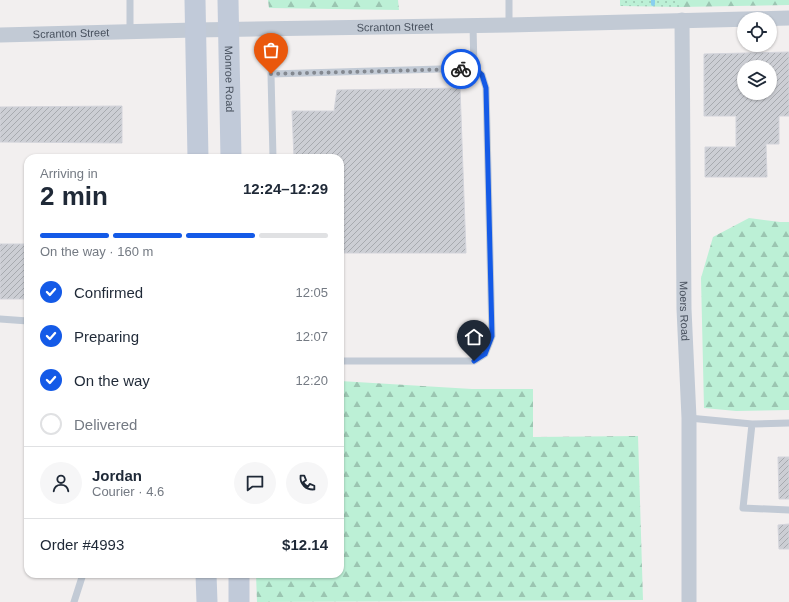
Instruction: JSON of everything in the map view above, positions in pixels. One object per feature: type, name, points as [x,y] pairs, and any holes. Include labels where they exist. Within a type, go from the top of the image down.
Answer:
[{"type":"main road","points":[[194,0],[198,154]]},
{"type":"main road","name":"Monroe Road","points":[[228,0],[231,154]]},
{"type":"main road","points":[[206,578],[207,602]]},
{"type":"main road","points":[[239,578],[239,602]]},
{"type":"street","name":"Scranton Street","points":[[0,35],[195,30],[509,26],[789,18]]},
{"type":"street","name":"Moers Road","points":[[682,20],[684,309],[689,418],[690,602]]},
{"type":"lane","points":[[130,0],[130,32]]},
{"type":"lane","points":[[509,0],[509,26]]},
{"type":"lane","points":[[473,26],[474,68]]},
{"type":"lane","points":[[273,154],[271,74],[474,68],[482,75],[486,88],[492,336],[485,354],[474,361],[344,361]]},
{"type":"lane","points":[[0,319],[24,321]]},
{"type":"lane","points":[[689,418],[752,424],[789,423]]},
{"type":"lane","points":[[752,424],[743,508],[789,510]]},
{"type":"lane","points":[[74,602],[82,578]]},
{"type":"green space","points":[[268,0],[398,0],[399,10],[269,8]]},
{"type":"green space","points":[[620,0],[680,0],[680,7],[620,6]]},
{"type":"green space","points":[[680,0],[789,0],[789,5],[680,7]]},
{"type":"green space","points":[[749,218],[789,222],[789,410],[736,411],[704,408],[701,278],[713,237]]},
{"type":"green space","points":[[344,381],[472,389],[533,389],[533,437],[638,436],[643,600],[257,602],[256,578],[344,578]]},
{"type":"building","points":[[789,52],[789,116],[779,116],[779,144],[766,144],[767,177],[705,177],[705,147],[736,147],[736,116],[704,116],[704,54]]},
{"type":"building","points":[[460,88],[466,253],[344,253],[344,154],[294,154],[292,111],[334,111],[337,90]]},
{"type":"building","points":[[122,106],[122,143],[0,142],[0,107]]},
{"type":"building","points":[[0,244],[24,244],[24,299],[0,299]]},
{"type":"building","points":[[778,457],[789,457],[789,499],[779,499]]},
{"type":"building","points":[[789,524],[789,549],[779,549],[778,525]]},
{"type":"way so far","points":[[271,74],[461,69]]},
{"type":"route","points":[[461,69],[474,68],[482,75],[486,88],[492,336],[485,354],[474,361]]}]
